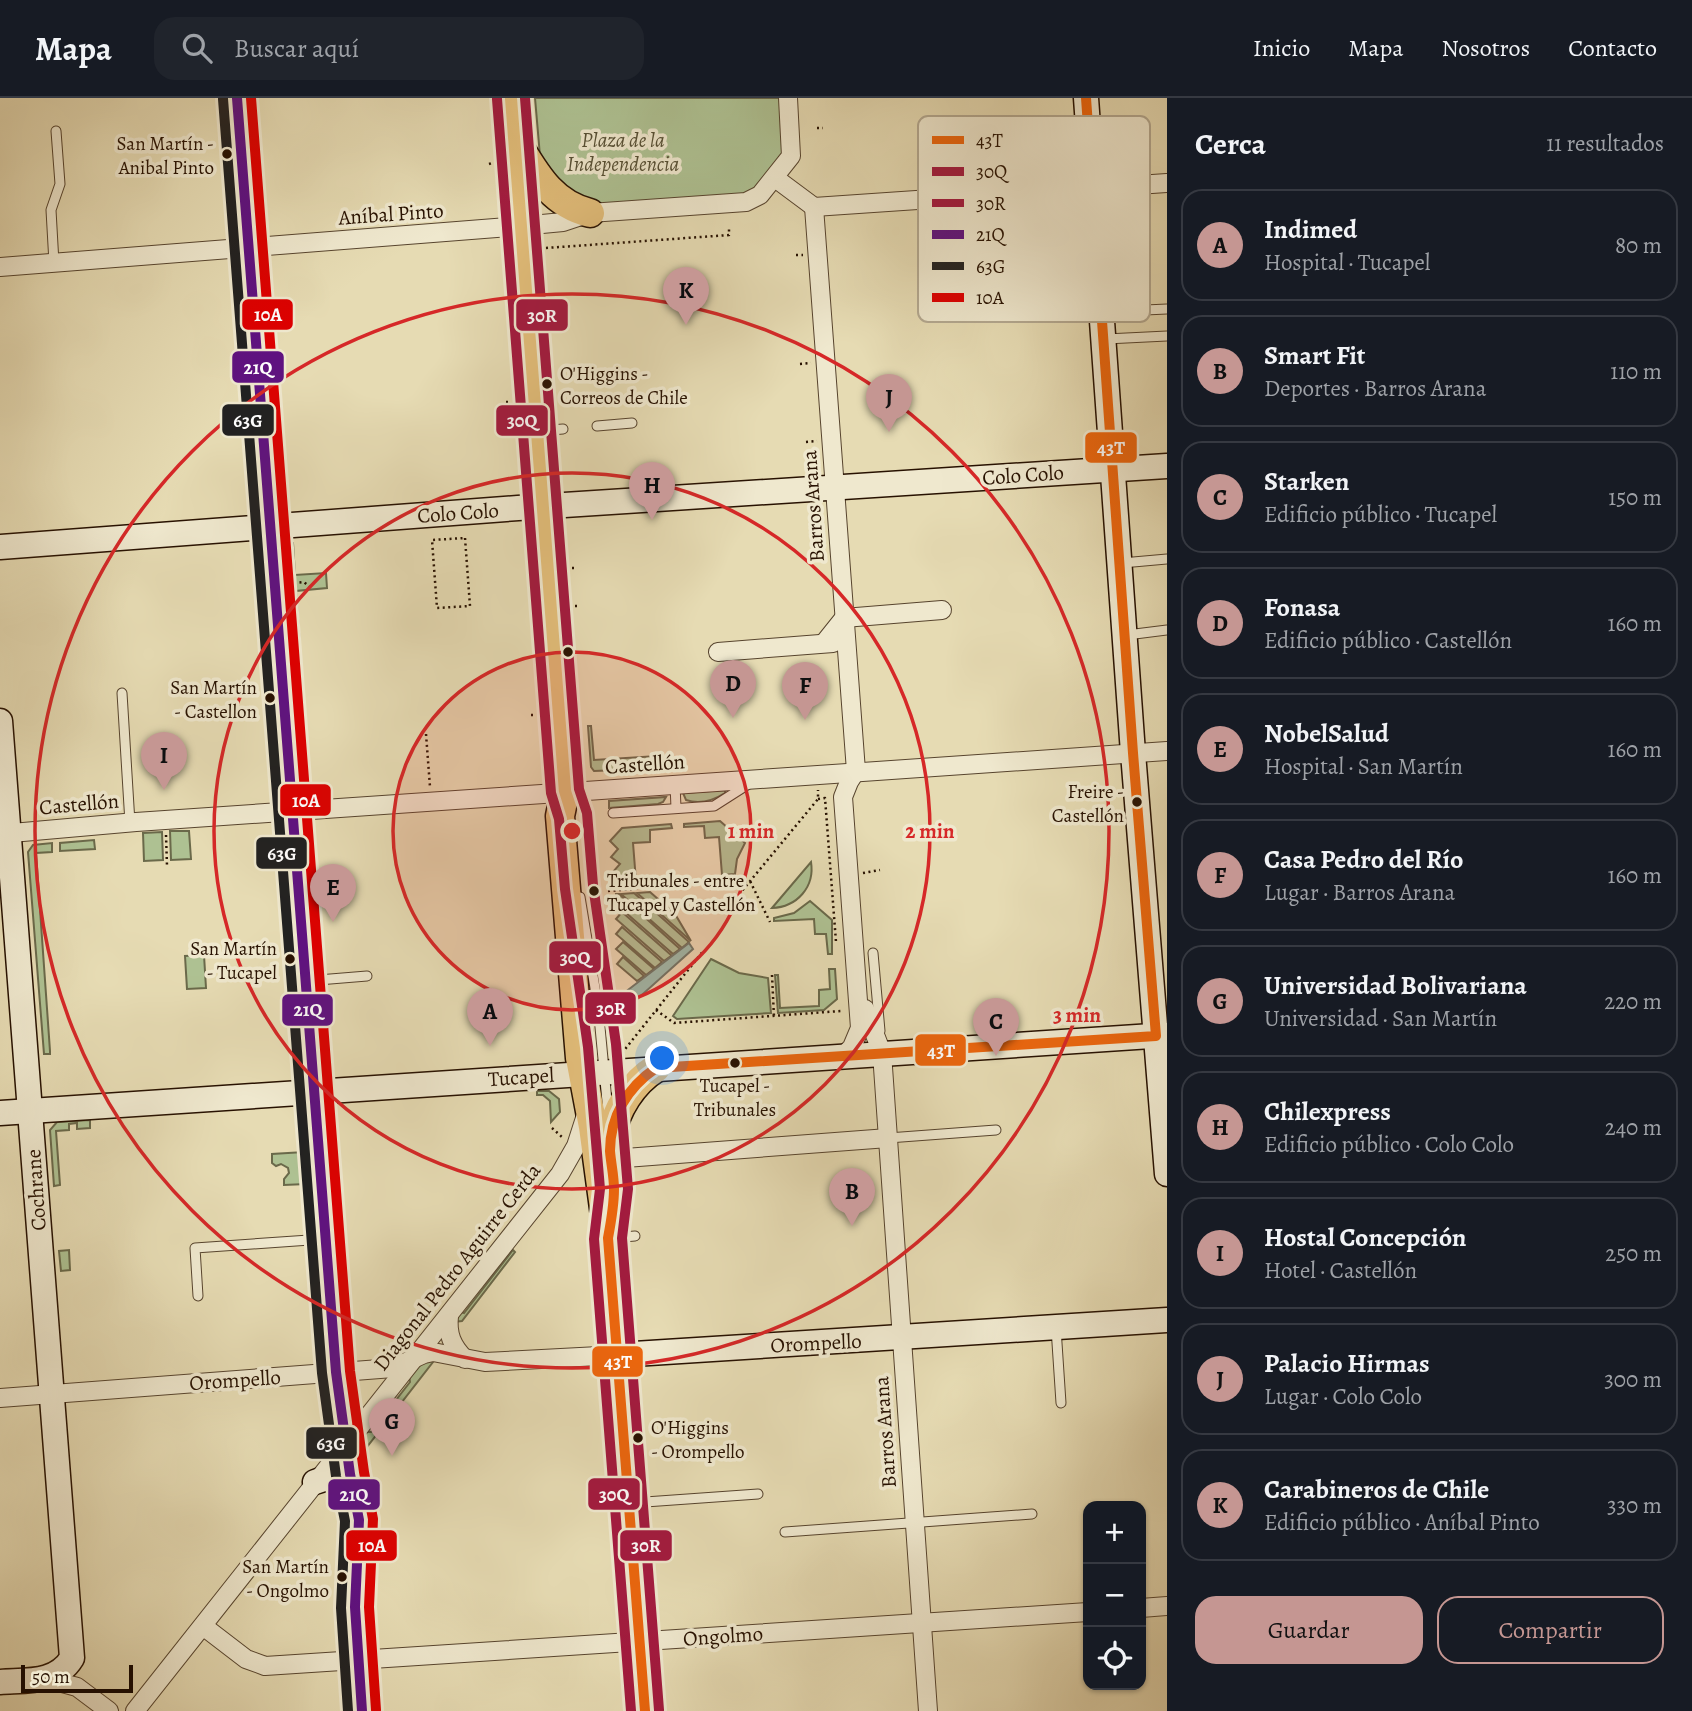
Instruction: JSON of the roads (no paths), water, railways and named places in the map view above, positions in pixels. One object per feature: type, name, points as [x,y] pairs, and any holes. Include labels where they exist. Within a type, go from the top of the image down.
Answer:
[{"type":"main road","points":[[237,98],[336,1372],[345,1444],[360,1525],[355,1587],[362,1711]]},
{"type":"main road","points":[[511,98],[521,226],[550,430],[543,507],[569,804],[560,816],[602,1066],[589,1104],[622,1237],[618,1355],[645,1711]]},
{"type":"main road","points":[[1086,98],[1087,116]]},
{"type":"main road","points":[[515,138],[535,173],[551,193],[571,206],[590,213]]},
{"type":"main road","points":[[1103,322],[1133,753],[1161,1036],[1167,1174]]},
{"type":"main road","name":"Colo Colo","points":[[0,547],[543,507],[1167,466]]},
{"type":"main road","name":"Cochrane","points":[[0,721],[4,833],[30,1110],[72,1658]]},
{"type":"main road","name":"Tucapel","points":[[0,1112],[314,1091],[602,1066],[656,1068],[1161,1036]]},
{"type":"main road","points":[[622,1237],[613,1211],[611,1149],[618,1113],[642,1077],[656,1068]]},
{"type":"main road","name":"Orompello","points":[[618,1355],[834,1337],[902,1338],[1167,1321]]},
{"type":"main road","points":[[315,1482],[326,1478],[338,1479],[355,1494]]},
{"type":"main road","points":[[0,1682],[48,1679],[61,1672],[72,1658]]},
{"type":"street","points":[[788,98],[792,153],[775,178],[814,207],[918,200]]},
{"type":"street","name":"Aníbal Pinto","points":[[0,267],[521,226],[563,222],[590,213],[746,202],[760,195],[775,178]]},
{"type":"street","name":"Barros Arana","points":[[814,207],[856,771]]},
{"type":"street","points":[[824,643],[844,618],[942,610]]},
{"type":"street","points":[[718,652],[846,641]]},
{"type":"street","name":"Castellón","points":[[4,833],[292,812],[569,804],[675,784],[757,779],[818,781],[856,771],[1167,751]]},
{"type":"street","points":[[843,797],[846,786],[856,771]]},
{"type":"street","points":[[818,781],[831,779],[843,797]]},
{"type":"street","name":"Barros Arana","points":[[843,797],[860,1028],[852,1047],[843,1056]]},
{"type":"street","name":"Barros Arana","points":[[858,985],[874,1038],[882,1053],[928,1711]]},
{"type":"street","name":"Diagonal Pedro Aguirre Cerda","points":[[135,1711],[565,1166],[578,1139],[589,1104]]},
{"type":"street","points":[[611,1149],[888,1138]]},
{"type":"street","points":[[449,1315],[449,1337],[466,1359]]},
{"type":"street","name":"Orompello","points":[[0,1398],[393,1368],[433,1352],[485,1362],[618,1355]]},
{"type":"street","points":[[1146,1608],[1167,1606]]},
{"type":"street","name":"Ongolmo","points":[[202,1626],[246,1659],[260,1665],[1083,1612]]},
{"type":"street","points":[[72,1658],[76,1676],[84,1692]]},
{"type":"street","points":[[48,1679],[84,1692],[109,1711]]},
{"type":"lane","points":[[54,263],[51,210],[60,184],[56,131]]},
{"type":"lane","points":[[1104,339],[1167,336]]},
{"type":"lane","points":[[597,426],[632,423]]},
{"type":"lane","points":[[1120,564],[1167,559]]},
{"type":"lane","points":[[1125,635],[1167,630]]},
{"type":"lane","points":[[122,693],[130,823]]},
{"type":"lane","points":[[613,813],[715,806],[757,779]]},
{"type":"lane","points":[[675,784],[676,808]]},
{"type":"lane","points":[[579,887],[598,1006],[611,1149]]},
{"type":"lane","points":[[873,953],[882,1053]]},
{"type":"lane","points":[[306,981],[368,976]]},
{"type":"lane","points":[[888,1138],[996,1130]]},
{"type":"lane","points":[[198,1296],[195,1248],[326,1239]]},
{"type":"lane","points":[[1056,1328],[1061,1403]]},
{"type":"lane","points":[[629,1503],[758,1494]]},
{"type":"lane","points":[[785,1532],[1032,1514]]},
{"type":"place","name":"San Martín - Anibal Pinto","points":[[227,154]]},
{"type":"place","name":"Carabineros de Chile","points":[[686,325]]},
{"type":"place","name":"O'Higgins - Correos de Chile","points":[[547,384]]},
{"type":"place","name":"Palacio Hirmas","points":[[889,432]]},
{"type":"place","name":"Chilexpress","points":[[652,520]]},
{"type":"place","name":"San Martín - Castellon","points":[[270,698]]},
{"type":"place","name":"Fonasa","points":[[733,718]]},
{"type":"place","name":"Casa Pedro del Río","points":[[805,720]]},
{"type":"place","name":"Hostal Concepción","points":[[164,790]]},
{"type":"place","name":"Freire - Castellón","points":[[1137,802]]},
{"type":"place","name":"Tribunales - entre Tucapel y Castellón","points":[[594,891]]},
{"type":"place","name":"NobelSalud","points":[[333,922]]},
{"type":"place","name":"San Martín - Tucapel","points":[[290,959]]},
{"type":"place","name":"Indimed","points":[[490,1046]]},
{"type":"place","name":"Starken","points":[[996,1056]]},
{"type":"place","name":"Tucapel - Tribunales","points":[[735,1063]]},
{"type":"place","name":"Smart Fit","points":[[852,1226]]},
{"type":"place","name":"O'Higgins - Orompello","points":[[638,1438]]},
{"type":"place","name":"Universidad Bolivariana","points":[[392,1456]]},
{"type":"place","name":"San Martín - Ongolmo","points":[[342,1577]]},
{"type":"park label","name":"Plaza de la Independencia","points":[[623,152]]}]
